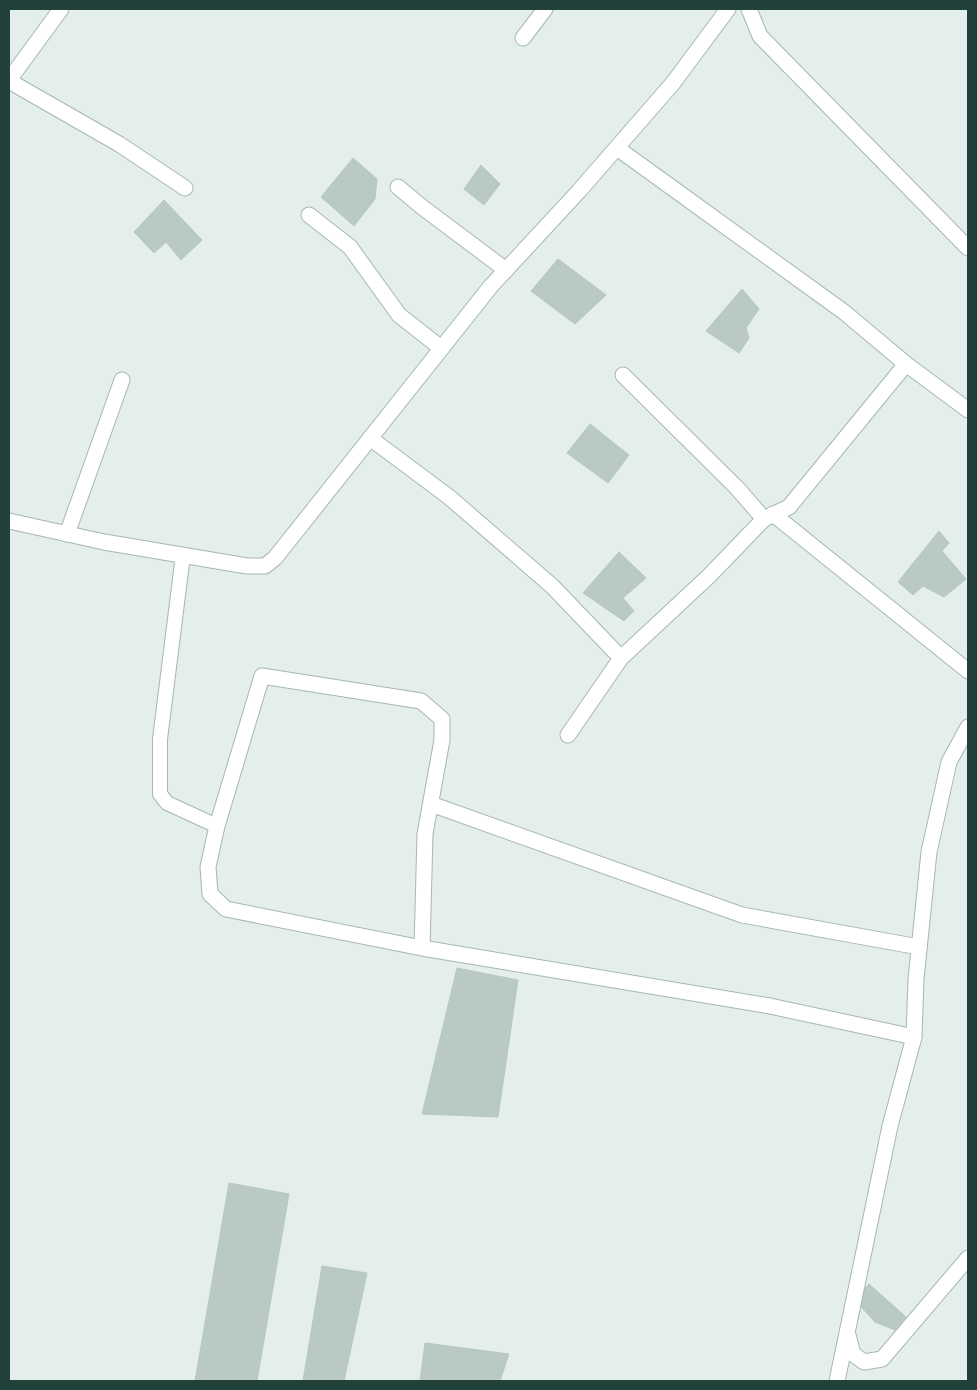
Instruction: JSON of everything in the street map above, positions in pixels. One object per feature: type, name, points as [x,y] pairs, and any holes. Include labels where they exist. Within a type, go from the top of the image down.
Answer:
[{"type":"street","points":[[61,9],[9,81],[119,144],[185,188]]},
{"type":"street","points":[[522,38],[545,9]]},
{"type":"street","points":[[9,521],[67,534],[183,555],[247,566],[265,566],[275,558],[441,348],[506,270],[673,84],[728,9]]},
{"type":"street","points":[[748,9],[760,36],[968,248]]},
{"type":"street","points":[[617,148],[844,312],[906,364],[968,410]]},
{"type":"street","points":[[398,186],[422,207],[506,270]]},
{"type":"street","points":[[309,215],[350,247],[399,316],[441,348]]},
{"type":"street","points":[[568,735],[621,658],[709,576],[769,516],[789,507],[906,364]]},
{"type":"street","points":[[623,375],[737,488],[769,516],[968,671]]},
{"type":"street","points":[[67,534],[122,380]]},
{"type":"street","points":[[370,438],[449,497],[552,586],[621,658]]},
{"type":"street","points":[[422,948],[425,834],[442,740],[442,719],[421,701],[262,676],[217,826],[208,867],[210,894],[226,909],[422,948],[770,1006],[914,1037]]},
{"type":"street","points":[[837,1381],[890,1126],[914,1037],[919,946],[929,852],[949,762],[968,727]]},
{"type":"street","points":[[431,804],[742,915],[919,946]]},
{"type":"street","points":[[848,1333],[853,1354],[864,1362],[882,1359],[968,1258]]},
{"type":"lane","points":[[183,555],[160,739],[160,794],[167,803],[217,826]]},
{"type":"building","points":[[353,158],[377,179],[375,199],[354,226],[321,197]]},
{"type":"building","points":[[481,165],[500,184],[484,205],[464,189]]},
{"type":"building","points":[[164,200],[202,240],[181,260],[166,242],[154,253],[134,232]]},
{"type":"building","points":[[558,259],[606,295],[575,324],[531,291]]},
{"type":"building","points":[[742,289],[759,309],[746,328],[749,338],[739,353],[706,331]]},
{"type":"building","points":[[590,424],[629,455],[608,483],[567,453]]},
{"type":"building","points":[[939,531],[949,543],[942,551],[966,579],[944,597],[923,586],[913,595],[898,582]]},
{"type":"building","points":[[619,552],[646,578],[623,598],[634,611],[624,621],[583,593]]},
{"type":"building","points":[[457,968],[518,980],[498,1117],[422,1114]]},
{"type":"building","points":[[229,1183],[289,1194],[257,1381],[195,1381]]},
{"type":"building","points":[[322,1266],[367,1273],[344,1381],[303,1381]]},
{"type":"building","points":[[869,1284],[906,1317],[895,1330],[875,1322],[855,1300]]},
{"type":"building","points":[[425,1343],[509,1354],[500,1381],[420,1381]]}]
